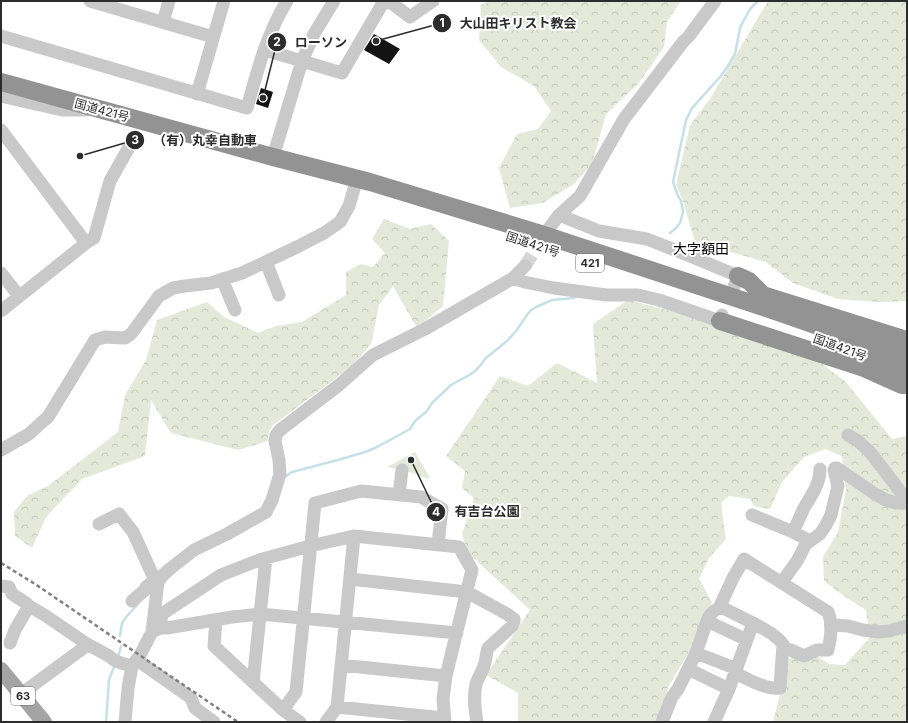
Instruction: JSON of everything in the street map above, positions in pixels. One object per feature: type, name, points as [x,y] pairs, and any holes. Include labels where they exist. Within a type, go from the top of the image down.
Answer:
[{"type":"highway","name":"国道421号","points":[[1,82],[370,182],[538,233],[770,309],[907,357]]},
{"type":"highway","name":"国道421号","points":[[273,156],[354,189],[532,244],[764,320],[907,371]]},
{"type":"highway","points":[[736,281],[748,282],[763,295],[907,340]]},
{"type":"highway","points":[[721,318],[864,368],[902,385],[907,385]]},
{"type":"highway","points":[[861,342],[874,350],[907,362]]},
{"type":"main road","name":"63","points":[[1,670],[44,722]]},
{"type":"street","points":[[90,1],[112,4],[213,38]]},
{"type":"street","points":[[163,22],[169,1]]},
{"type":"street","points":[[197,94],[224,1]]},
{"type":"street","points":[[1,36],[247,108],[259,64],[279,16],[287,1]]},
{"type":"street","points":[[273,156],[302,61],[314,34],[334,1]]},
{"type":"street","points":[[265,50],[342,73],[384,1]]},
{"type":"street","points":[[389,1],[410,17],[433,1]]},
{"type":"street","points":[[550,226],[559,215],[580,196],[624,118],[715,1]]},
{"type":"street","points":[[1,96],[62,110],[104,110]]},
{"type":"street","points":[[1,130],[86,243]]},
{"type":"street","points":[[1,311],[94,238],[110,181],[128,149]]},
{"type":"street","points":[[1,450],[29,434],[48,418],[95,340],[105,337],[125,338],[131,334],[159,296],[173,288],[210,283],[242,273],[297,248],[324,233],[340,222],[349,206],[354,189]]},
{"type":"street","points":[[559,215],[599,231],[647,238],[690,256],[736,281]]},
{"type":"street","points":[[266,262],[279,295]]},
{"type":"street","points":[[132,601],[157,583],[171,568],[194,550],[227,534],[266,512],[272,500],[280,474],[275,441],[276,435],[280,430],[339,385],[373,355],[425,329],[513,278],[525,266]]},
{"type":"street","points":[[1,273],[19,296]]},
{"type":"street","points":[[513,278],[524,282],[554,288],[606,295],[638,295],[721,318]]},
{"type":"street","points":[[222,279],[235,310]]},
{"type":"street","points":[[806,544],[820,534],[831,515],[838,486],[834,470],[835,468],[838,468],[874,494],[886,500],[896,503],[904,503],[906,501],[897,486],[870,452],[858,441],[848,435]]},
{"type":"street","points":[[399,495],[402,470]]},
{"type":"street","points":[[793,532],[818,482],[820,470]]},
{"type":"street","points":[[283,710],[296,692],[315,502],[361,491],[420,497],[442,509],[438,544]]},
{"type":"street","points":[[99,524],[120,514],[133,532],[157,583],[156,630]]},
{"type":"street","points":[[752,515],[808,540],[797,561],[782,582]]},
{"type":"street","points":[[326,722],[337,707],[354,536]]},
{"type":"street","points":[[125,722],[128,688],[126,662],[156,630],[162,614],[221,575],[266,558],[354,536],[459,547],[472,570],[446,676],[443,699],[444,720],[337,707]]},
{"type":"street","points":[[254,682],[266,558]]},
{"type":"street","points":[[662,722],[672,697],[678,689],[696,654],[706,621],[714,611],[719,608],[744,558],[828,612],[831,625],[828,650],[818,650],[804,656],[783,648]]},
{"type":"street","points":[[350,579],[467,592],[512,616],[514,619],[512,626],[487,650],[484,666],[475,691],[474,708],[477,722]]},
{"type":"street","points":[[1,586],[9,587],[12,594],[87,644],[109,656],[126,662],[191,698],[195,708],[214,722]]},
{"type":"street","points":[[10,643],[15,630],[29,606]]},
{"type":"street","points":[[696,654],[736,671],[767,687],[774,689],[780,688],[783,644],[767,630],[719,608]]},
{"type":"street","points":[[156,630],[260,614],[457,633]]},
{"type":"street","points":[[216,620],[214,646],[283,710],[300,722]]},
{"type":"street","points":[[706,621],[747,640]]},
{"type":"street","points":[[714,722],[729,689],[753,624]]},
{"type":"street","points":[[831,625],[848,626],[878,632],[889,631],[907,626]]},
{"type":"street","points":[[20,694],[87,644]]},
{"type":"street","points":[[341,665],[446,676]]},
{"type":"street","points":[[688,669],[729,689]]},
{"type":"green space","points":[[491,1],[681,1],[667,22],[664,47],[638,84],[606,114],[592,164],[574,184],[543,203],[510,208],[499,168],[517,134],[538,129],[551,111],[534,86],[501,67],[479,40],[481,5]]},
{"type":"green space","points":[[768,1],[907,1],[907,301],[879,302],[838,299],[793,283],[766,262],[695,242],[683,201],[676,185],[690,125],[710,99]]},
{"type":"green space","points":[[384,219],[410,229],[431,224],[449,241],[443,306],[417,328],[393,286],[379,305],[371,344],[351,367],[273,425],[269,432],[268,441],[238,450],[171,433],[151,400],[145,456],[82,479],[46,517],[32,548],[15,536],[14,512],[28,495],[48,486],[118,432],[125,395],[146,360],[157,320],[207,302],[224,317],[258,333],[276,326],[302,322],[346,295],[346,272],[361,264],[373,267],[385,253],[372,239]]},
{"type":"green space","points":[[628,300],[721,324],[806,352],[845,381],[892,439],[907,436],[907,722],[773,722],[789,659],[808,650],[829,664],[845,665],[870,637],[866,610],[824,581],[823,557],[838,532],[846,490],[842,456],[825,449],[804,457],[782,482],[770,509],[754,506],[750,499],[729,496],[721,503],[726,539],[709,558],[699,579],[712,602],[695,642],[668,687],[659,722],[518,722],[518,693],[486,675],[530,610],[467,552],[462,534],[474,498],[462,488],[465,471],[446,456],[500,376],[528,386],[557,363],[597,383],[593,324]]},
{"type":"green space","points":[[415,452],[429,476],[428,479],[407,471],[387,467]]},
{"type":"building","points":[[374,34],[400,49],[389,64],[364,50]]},
{"type":"building","points":[[261,88],[273,92],[268,108],[256,104]]},
{"type":"waterway","points":[[670,233],[680,223],[683,212],[681,201],[673,182],[686,120],[692,108],[728,66],[735,54],[740,28],[750,9],[758,1]]},
{"type":"waterway","points":[[285,477],[292,472],[368,451],[410,429],[415,421],[427,411],[432,403],[451,385],[475,371],[486,358],[507,341],[531,310],[552,300],[574,298],[578,296]]},
{"type":"waterway","points":[[120,636],[122,623],[139,603]]},
{"type":"waterway","points":[[118,657],[121,646]]},
{"type":"waterway","points":[[106,722],[109,680],[115,664]]},
{"type":"tunnel","points":[[525,266],[549,228]]},
{"type":"railway","points":[[1,563],[35,584],[238,722]]},
{"type":"place","name":"大山田キリスト教会","points":[[376,41]]},
{"type":"place","name":"ローソン","points":[[263,98]]},
{"type":"place","name":"（有）丸幸自動車","points":[[80,156]]},
{"type":"place","name":"有吉台公園","points":[[411,460]]},
{"type":"district","name":"大字額田","points":[[701,248]]}]
